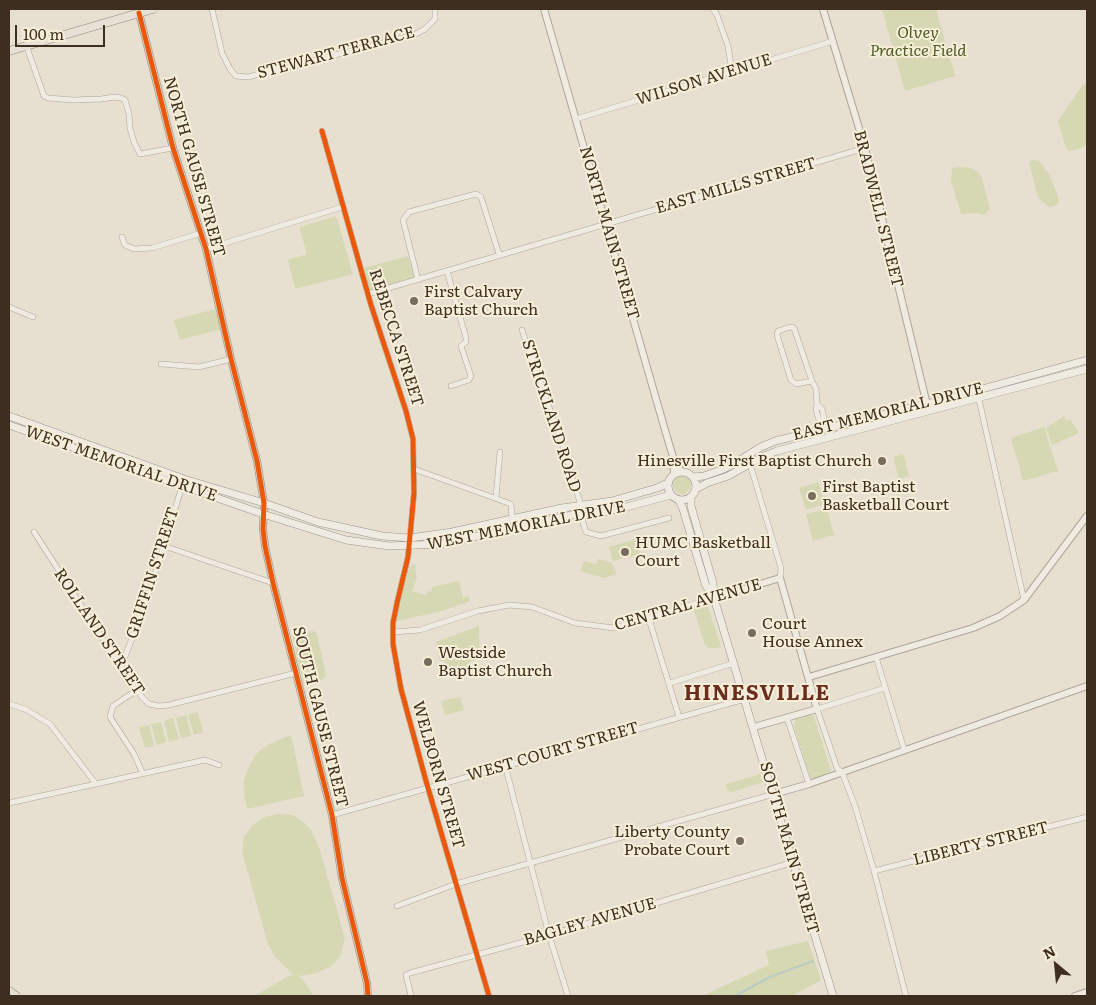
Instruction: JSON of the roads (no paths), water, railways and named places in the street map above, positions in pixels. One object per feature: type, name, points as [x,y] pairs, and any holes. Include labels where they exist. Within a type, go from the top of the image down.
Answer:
[{"type":"main road","points":[[9,51],[152,9]]},
{"type":"main road","name":"EAST MEMORIAL DRIVE","points":[[696,489],[728,476],[777,451],[927,407],[935,402],[1087,360]]},
{"type":"main road","name":"EAST MEMORIAL DRIVE","points":[[693,477],[704,476],[732,465],[761,447],[775,441],[823,426],[978,398],[1087,369]]},
{"type":"main road","name":"WEST MEMORIAL DRIVE","points":[[9,416],[263,514],[346,540],[389,546],[442,544],[627,498],[668,483]]},
{"type":"main road","name":"WEST MEMORIAL DRIVE","points":[[9,426],[183,482],[264,503],[318,522],[382,536],[410,538],[452,532],[512,519],[581,509],[611,510],[671,495]]},
{"type":"main road","points":[[714,598],[706,586],[683,508],[679,500],[671,495],[668,488],[668,483],[678,473],[688,473],[696,481],[696,489],[691,498],[691,506],[713,583],[714,598],[746,699]]},
{"type":"main road","points":[[679,500],[691,498]]},
{"type":"main road","name":"SOUTH MAIN STREET","points":[[746,699],[833,996]]},
{"type":"main road","points":[[9,991],[16,996]]},
{"type":"street","name":"STEWART TERRACE","points":[[212,9],[222,53],[230,69],[236,76],[248,77],[414,35],[425,29],[435,19],[435,9]]},
{"type":"street","name":"NORTH MAIN STREET","points":[[544,9],[678,473]]},
{"type":"street","points":[[713,9],[728,46],[732,72]]},
{"type":"street","name":"BRADWELL STREET","points":[[824,9],[865,148],[927,407]]},
{"type":"street","name":"NORTH GAUSE STREET","points":[[139,13],[173,148],[206,249],[257,461],[264,503]]},
{"type":"street","name":"WILSON AVENUE","points":[[576,119],[833,41]]},
{"type":"street","points":[[26,45],[44,96],[73,100],[121,98],[125,100],[130,128],[140,154],[173,148]]},
{"type":"street","name":"REBECCA STREET","points":[[322,131],[342,207],[406,411],[413,439],[414,493],[408,557]]},
{"type":"street","name":"EAST MILLS STREET","points":[[368,294],[498,254],[865,148]]},
{"type":"street","points":[[418,280],[403,220],[409,212],[476,194],[481,197],[498,254]]},
{"type":"street","points":[[206,249],[342,207]]},
{"type":"street","points":[[122,237],[124,245],[134,249],[152,248],[200,233]]},
{"type":"street","points":[[447,271],[466,338],[466,342],[461,346],[471,376],[469,380],[451,386]]},
{"type":"street","points":[[9,307],[33,317]]},
{"type":"street","points":[[812,381],[796,384],[791,380],[777,335],[778,331],[790,327],[794,328],[816,389],[817,404],[822,409],[823,426]]},
{"type":"street","name":"STRICKLAND ROAD","points":[[522,330],[567,458],[586,532],[600,536],[669,518]]},
{"type":"street","points":[[161,364],[199,368],[231,359]]},
{"type":"street","points":[[977,390],[1024,600]]},
{"type":"street","points":[[496,498],[500,452]]},
{"type":"street","points":[[750,464],[781,568],[780,578],[817,709],[837,768],[842,772],[855,806],[906,996]]},
{"type":"street","points":[[414,469],[510,504],[512,519]]},
{"type":"street","name":"GRIFFIN STREET","points":[[121,667],[148,597],[183,482]]},
{"type":"street","name":"SOUTH GAUSE STREET","points":[[264,503],[263,529],[273,583],[332,815],[342,878],[367,983],[368,996]]},
{"type":"street","points":[[809,677],[973,628],[1000,616],[1024,600],[1087,516]]},
{"type":"street","name":"ROLLAND STREET","points":[[34,532],[121,667],[149,704],[163,706],[296,673]]},
{"type":"street","points":[[164,546],[273,583]]},
{"type":"street","name":"WELBORN STREET","points":[[408,557],[401,582],[393,632],[396,663],[401,689],[489,996]]},
{"type":"street","name":"CENTRAL AVENUE","points":[[393,632],[420,630],[478,611],[509,605],[532,607],[575,623],[614,628],[780,578]]},
{"type":"street","points":[[649,618],[679,717]]},
{"type":"street","points":[[876,657],[904,749]]},
{"type":"street","points":[[670,683],[734,663]]},
{"type":"street","points":[[397,906],[456,884],[809,784],[1087,686]]},
{"type":"street","points":[[754,727],[885,688]]},
{"type":"street","points":[[137,690],[113,706],[110,717],[134,754],[143,774]]},
{"type":"street","name":"WEST COURT STREET","points":[[332,815],[746,699]]},
{"type":"street","points":[[9,704],[25,709],[50,724],[96,784]]},
{"type":"street","points":[[787,718],[809,784]]},
{"type":"street","points":[[9,803],[205,760],[219,765]]},
{"type":"street","points":[[505,765],[549,934],[568,996]]},
{"type":"street","name":"LIBERTY STREET","points":[[874,871],[1087,817]]},
{"type":"street","name":"BAGLEY AVENUE","points":[[411,996],[406,976],[794,862]]},
{"type":"street","points":[[1075,996],[1087,992]]},
{"type":"waterway","points":[[735,996],[770,977],[813,961]]},
{"type":"place","name":"First Calvary Baptist Church","points":[[414,301]]},
{"type":"place","name":"Hinesville First Baptist Church","points":[[882,461]]},
{"type":"place","name":"First Baptist Basketball Court","points":[[812,496]]},
{"type":"place","name":"HUMC Basketball Court","points":[[625,552]]},
{"type":"place","name":"Court House Annex","points":[[752,633]]},
{"type":"place","name":"Westside Baptist Church","points":[[428,662]]},
{"type":"place","name":"Liberty County Probate Court","points":[[740,841]]},
{"type":"district","name":"HINESVILLE","points":[[757,694]]},
{"type":"park label","name":"Olvey Practice Field","points":[[918,42]]}]
